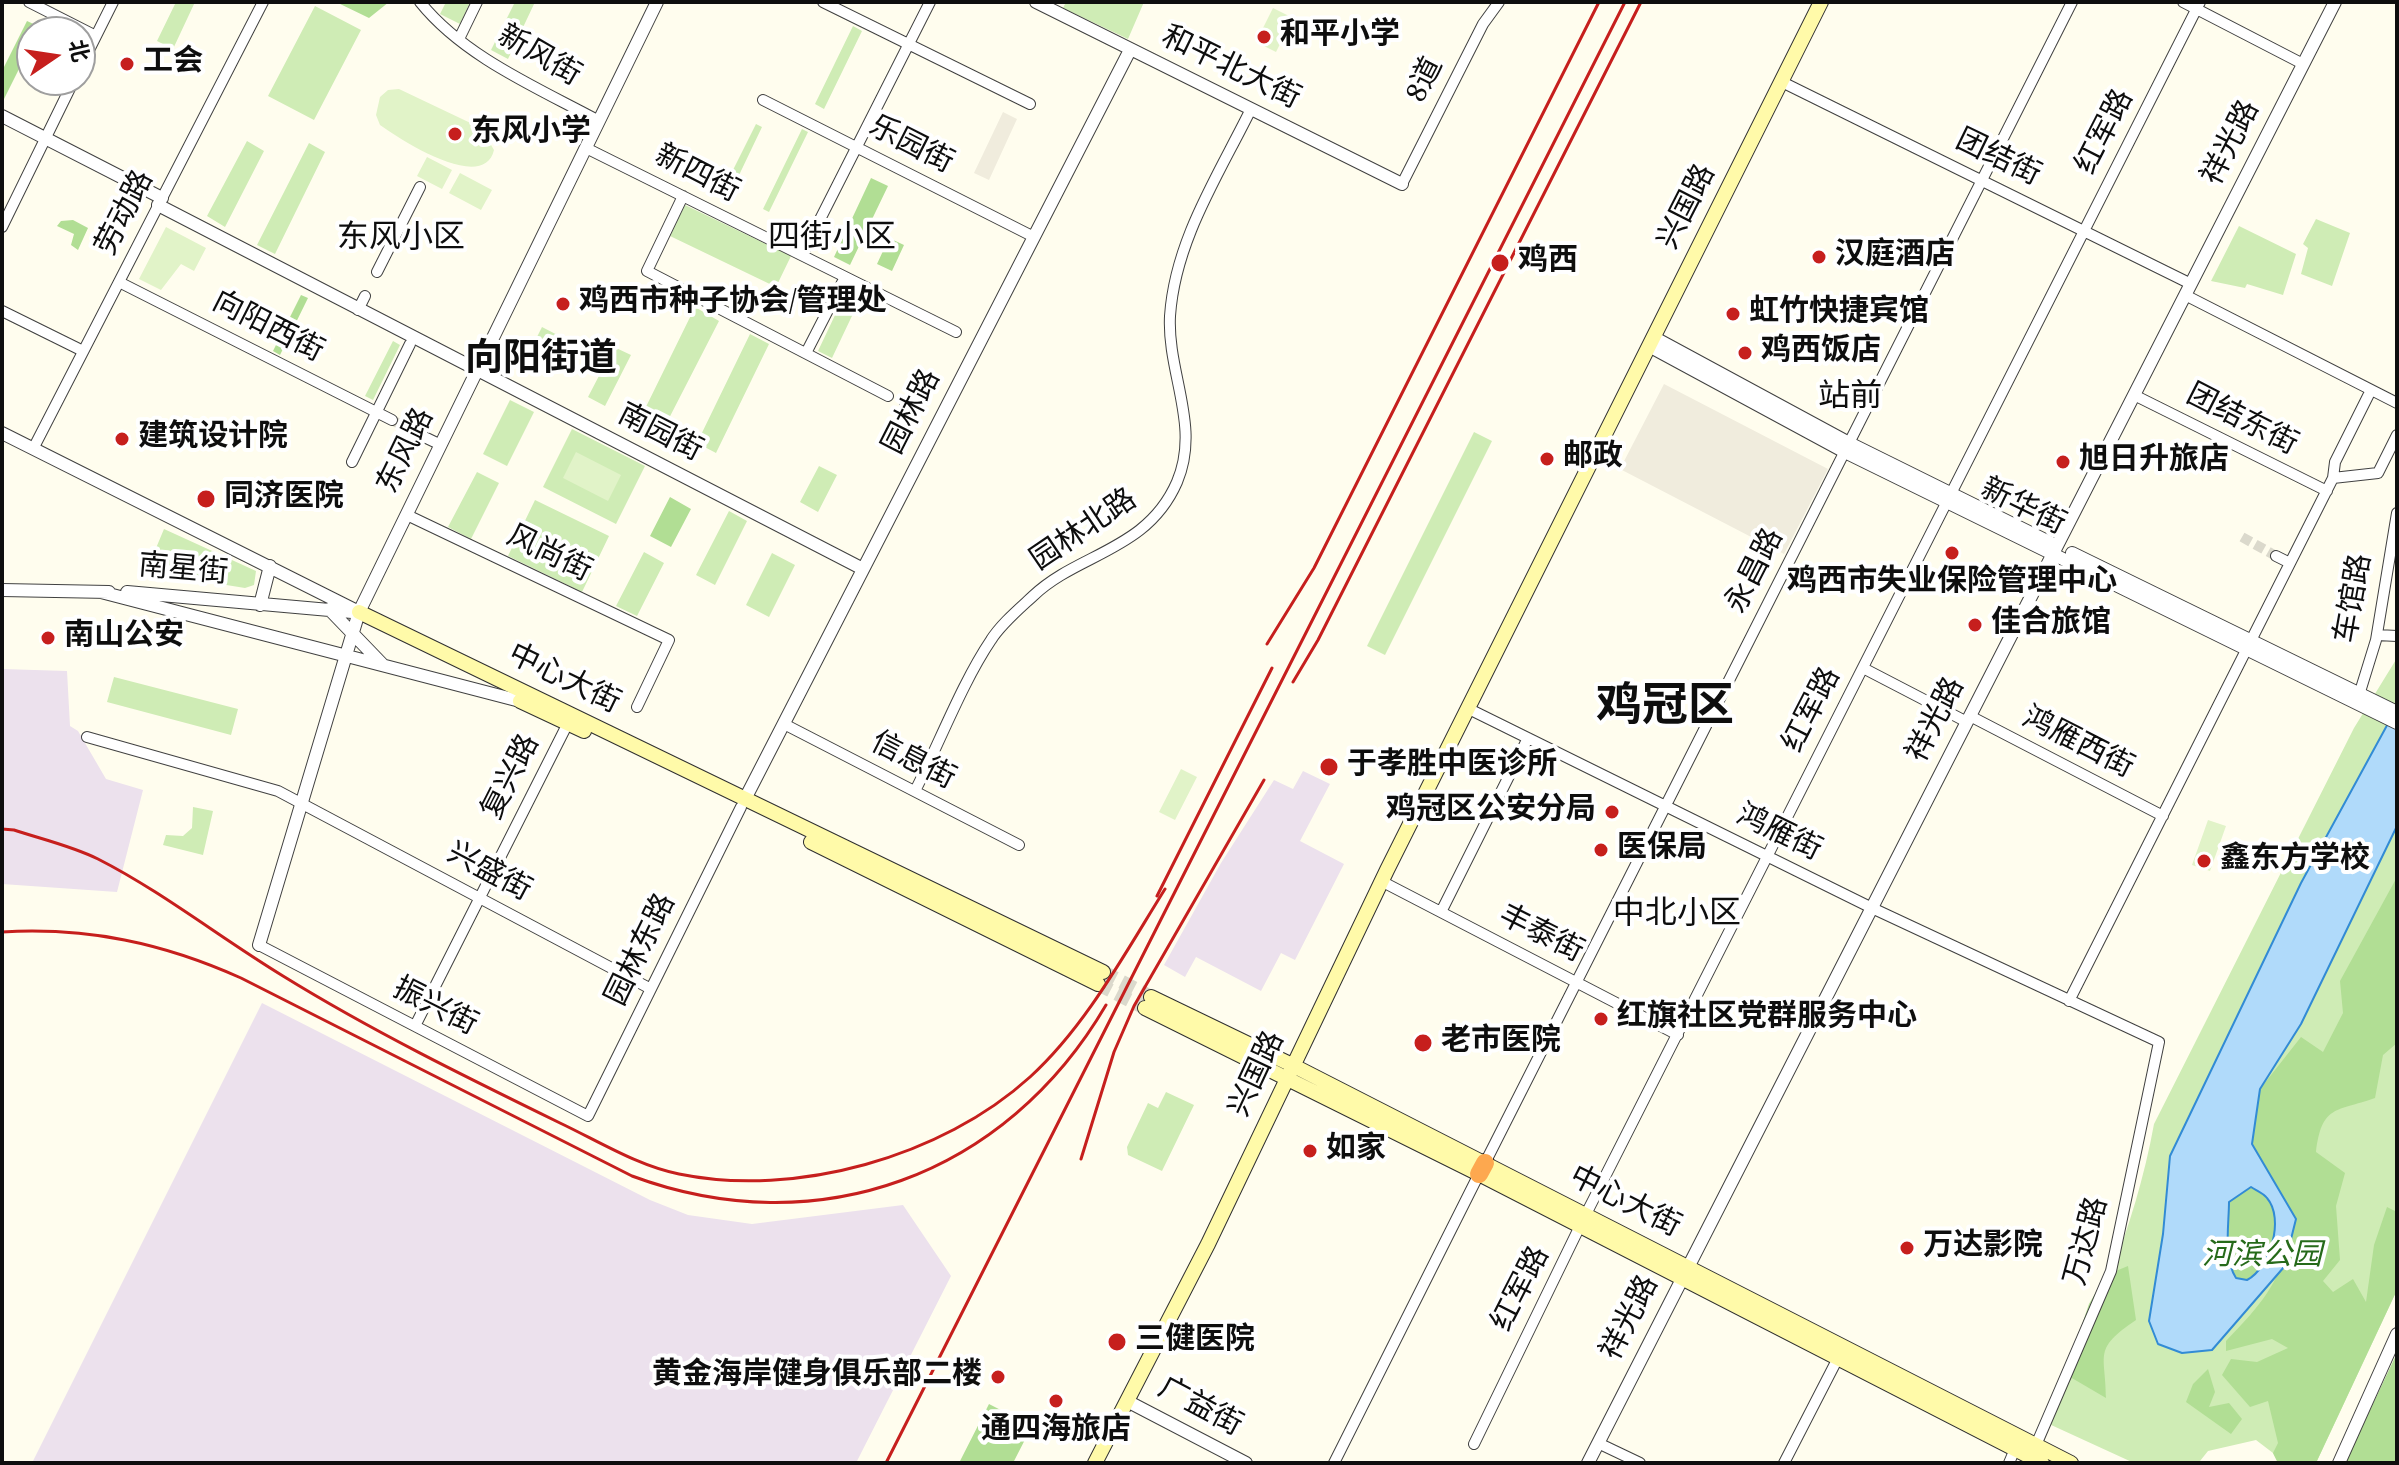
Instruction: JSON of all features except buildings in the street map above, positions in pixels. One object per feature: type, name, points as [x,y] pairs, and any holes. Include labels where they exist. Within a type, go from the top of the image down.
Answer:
[{"type":"main road","name":"兴国路","points":[[1095,1463],[1208,1244],[1381,881],[1821,2]]},
{"type":"main road","name":"中心大街","points":[[359,612],[1100,978]]},
{"type":"main road","name":"中心大街","points":[[520,701],[743,803]]},
{"type":"main road","name":"中心大街","points":[[1148,1002],[1289,1071],[1479,1175],[1583,1220],[2071,1463]]},
{"type":"main road","name":"中心大街","points":[[1686,1272],[2012,1456],[2042,1463]]},
{"type":"street","points":[[29,2],[57,16]]},
{"type":"street","points":[[96,36],[113,2]]},
{"type":"street","name":"劳动路","points":[[33,449],[263,2]]},
{"type":"street","name":"新风街","points":[[420,2],[435,21],[459,39],[599,121]]},
{"type":"street","points":[[459,39],[477,2]]},
{"type":"street","name":"东风路","points":[[259,945],[359,612],[657,2]]},
{"type":"street","points":[[823,2],[1030,104]]},
{"type":"street","points":[[802,255],[930,2]]},
{"type":"street","name":"和平北大街","points":[[1036,2],[1052,6],[1130,50],[1402,184]]},
{"type":"street","name":"8道","points":[[1402,184],[1483,24],[1499,2]]},
{"type":"street","name":"永昌路","points":[[1334,1463],[2072,2]]},
{"type":"street","points":[[2183,2],[2198,6],[2303,64]]},
{"type":"street","name":"祥光路","points":[[1588,1463],[2335,2]]},
{"type":"street","name":"红军路","points":[[1474,1444],[1583,1220],[2198,6]]},
{"type":"street","name":"园林路","points":[[743,803],[1130,50]]},
{"type":"street","name":"团结街","points":[[1782,82],[2085,230],[2397,403]]},
{"type":"street","points":[[2,227],[66,96]]},
{"type":"street","name":"乐园街","points":[[763,100],[1034,237]]},
{"type":"street","name":"园林北路","points":[[915,791],[991,638],[1052,580],[1102,556],[1131,537],[1160,510],[1177,483],[1186,449],[1185,416],[1171,351],[1173,287],[1195,221],[1251,109]]},
{"type":"street","points":[[2,116],[46,138]]},
{"type":"street","name":"南园街","points":[[46,138],[303,282],[863,569]]},
{"type":"street","name":"新四街","points":[[586,148],[956,332]]},
{"type":"street","points":[[377,272],[420,187]]},
{"type":"street","points":[[683,196],[647,271],[888,396]]},
{"type":"street","points":[[806,353],[845,277]]},
{"type":"street","name":"向阳西街","points":[[119,282],[392,420]]},
{"type":"street","points":[[358,310],[365,296]]},
{"type":"street","points":[[2,311],[83,351]]},
{"type":"street","name":"新华街","points":[[1651,342],[1847,448],[2377,709]]},
{"type":"street","points":[[352,462],[410,344]]},
{"type":"street","points":[[2069,1001],[2327,491],[2335,462],[2371,390]]},
{"type":"street","name":"团结东街","points":[[2134,395],[2327,491]]},
{"type":"street","points":[[905,405],[916,411]]},
{"type":"street","name":"中心大街","points":[[2,433],[359,612]]},
{"type":"street","points":[[416,433],[441,445]]},
{"type":"street","points":[[2333,478],[2378,473],[2397,435]]},
{"type":"street","name":"车馆路","points":[[2359,695],[2377,635],[2397,513]]},
{"type":"street","name":"风尚街","points":[[407,515],[669,640],[637,707]]},
{"type":"street","points":[[2276,556],[2290,563]]},
{"type":"street","points":[[260,605],[270,566]]},
{"type":"street","points":[[283,572],[331,610],[384,665]]},
{"type":"street","name":"南星街","points":[[2,590],[101,592],[359,612]]},
{"type":"street","points":[[101,592],[520,701]]},
{"type":"street","points":[[2377,635],[2397,636]]},
{"type":"street","name":"新华街","points":[[2248,645],[2359,695],[2377,709]]},
{"type":"street","name":"鸿雁西街","points":[[1863,668],[2163,816]]},
{"type":"street","name":"鸿雁街","points":[[1467,708],[1872,908],[2159,1042]]},
{"type":"street","points":[[2377,709],[2397,712]]},
{"type":"street","points":[[2377,709],[2397,723]]},
{"type":"street","name":"复兴路","points":[[415,1026],[568,723]]},
{"type":"street","name":"信息街","points":[[784,724],[1019,845]]},
{"type":"street","name":"兴盛街","points":[[87,737],[278,791],[651,989]]},
{"type":"street","points":[[1441,912],[1528,738]]},
{"type":"street","name":"园林东路","points":[[588,1116],[743,803]]},
{"type":"street","name":"丰泰街","points":[[1381,881],[1678,1035]]},
{"type":"street","name":"振兴街","points":[[259,945],[588,1116]]},
{"type":"street","name":"万达路","points":[[2036,1445],[2111,1271],[2159,1042]]},
{"type":"street","points":[[2339,1463],[2397,1334]]},
{"type":"street","points":[[1784,1463],[1838,1358]]},
{"type":"street","name":"广益街","points":[[1127,1401],[1246,1463]]},
{"type":"street","points":[[1598,1443],[1640,1463]]},
{"type":"shaded area","points":[[1003,112],[1017,119],[989,180],[974,173]]},
{"type":"shaded area","points":[[1664,384],[1828,469],[1784,554],[1620,469]]},
{"type":"shaded area","points":[[2,669],[67,671],[70,726],[78,731],[106,779],[143,790],[117,892],[2,884]]},
{"type":"shaded area","points":[[1303,771],[1330,784],[1300,841],[1344,864],[1295,960],[1281,953],[1261,991],[1196,957],[1185,977],[1164,965],[1221,863],[1274,780],[1293,789]]},
{"type":"shaded area","points":[[262,1003],[650,1200],[688,1215],[752,1224],[903,1205],[951,1276],[856,1463],[32,1463]]},
{"type":"green space","points":[[176,2],[195,2],[173,49],[157,41]]},
{"type":"green space","points":[[336,2],[389,2],[369,18]]},
{"type":"green space","points":[[446,2],[470,2],[460,24],[440,14]]},
{"type":"green space","points":[[515,2],[535,2],[508,59],[491,50]]},
{"type":"green space","points":[[1066,2],[1144,2],[1128,39],[1063,8]]},
{"type":"green space","points":[[315,6],[361,30],[314,120],[268,96]]},
{"type":"green space","points":[[1273,8],[1293,18],[1276,52],[1256,42]]},
{"type":"green space","points":[[853,26],[862,31],[824,109],[815,104]]},
{"type":"green space","points":[[16,43],[16,75],[3,101],[2,71]]},
{"type":"green space","points":[[399,89],[481,128],[494,150],[487,162],[475,166],[442,160],[380,125],[376,115],[380,97],[388,90]]},
{"type":"green space","points":[[756,124],[762,127],[730,194],[723,190]]},
{"type":"green space","points":[[802,129],[808,132],[769,212],[763,209]]},
{"type":"green space","points":[[247,141],[264,151],[225,227],[207,216]]},
{"type":"green space","points":[[309,143],[325,152],[275,254],[257,245]]},
{"type":"green space","points":[[427,157],[452,170],[442,189],[417,176]]},
{"type":"green space","points":[[460,173],[492,190],[481,210],[449,193]]},
{"type":"green space","points":[[871,178],[888,186],[850,265],[834,257]]},
{"type":"green space","points":[[685,205],[791,256],[776,287],[670,236]]},
{"type":"green space","points":[[2316,219],[2350,233],[2332,286],[2301,274],[2308,248],[2303,244]]},
{"type":"green space","points":[[73,220],[88,228],[78,250],[71,245],[74,234],[57,226],[61,221]]},
{"type":"green space","points":[[2239,226],[2296,254],[2283,295],[2247,284],[2245,288],[2211,281]]},
{"type":"green space","points":[[166,227],[206,248],[194,271],[181,264],[161,290],[139,279]]},
{"type":"green space","points":[[889,238],[904,245],[892,271],[877,264]]},
{"type":"green space","points":[[846,292],[860,299],[832,358],[818,351]]},
{"type":"green space","points":[[301,295],[308,298],[280,355],[273,351]]},
{"type":"green space","points":[[695,307],[719,321],[664,428],[641,417]]},
{"type":"green space","points":[[542,327],[571,342],[555,374],[526,359]]},
{"type":"green space","points":[[750,334],[769,344],[716,453],[697,443]]},
{"type":"green space","points":[[393,341],[400,345],[373,400],[365,396]]},
{"type":"green space","points":[[614,347],[631,355],[605,406],[588,397]]},
{"type":"green space","points":[[510,400],[534,412],[507,466],[483,454]]},
{"type":"green space","points":[[572,429],[645,466],[616,524],[543,487]]},
{"type":"green space","points":[[1474,432],[1492,441],[1385,655],[1367,646]]},
{"type":"green space","points":[[576,452],[621,475],[608,501],[563,478]]},
{"type":"green space","points":[[819,466],[837,475],[818,512],[800,502]]},
{"type":"green space","points":[[477,472],[499,483],[471,539],[448,527]]},
{"type":"green space","points":[[670,497],[691,509],[671,547],[650,536]]},
{"type":"green space","points":[[535,500],[609,536],[582,592],[508,556]]},
{"type":"green space","points":[[729,511],[747,521],[715,585],[696,575]]},
{"type":"green space","points":[[164,529],[256,571],[254,585],[245,588],[146,572]]},
{"type":"green space","points":[[644,552],[664,563],[637,616],[616,606]]},
{"type":"green space","points":[[772,553],[795,565],[769,617],[746,605]]},
{"type":"green space","name":"河滨公园","points":[[2397,658],[2397,1290],[2316,1463],[2278,1463],[2273,1453],[2256,1440],[2208,1451],[2200,1461],[2134,1463],[2049,1424],[2124,1239],[2154,1124],[2354,728]]},
{"type":"green space","points":[[114,677],[238,709],[231,735],[107,702]]},
{"type":"green space","points":[[1181,769],[1197,777],[1175,820],[1159,812]]},
{"type":"green space","points":[[193,807],[213,811],[203,855],[163,845],[166,835],[183,836],[192,828]]},
{"type":"green space","points":[[2208,820],[2226,826],[2210,871],[2192,865]]},
{"type":"green space","points":[[2397,877],[2397,1043],[2383,1055],[2375,1098],[2340,1109],[2327,1118],[2316,1152],[2345,1173],[2336,1206],[2340,1260],[2323,1281],[2333,1292],[2353,1279],[2366,1302],[2374,1245],[2387,1207],[2397,1212],[2397,1290],[2316,1463],[2278,1463],[2273,1453],[2278,1443],[2268,1401],[2250,1407],[2222,1375],[2231,1359],[2257,1362],[2288,1348],[2272,1339],[2226,1351],[2226,1341],[2272,1286],[2285,1257],[2296,1219],[2252,1144],[2260,1089],[2301,1037],[2323,1052],[2343,1013],[2340,981]]},
{"type":"green space","points":[[1166,1092],[1194,1105],[1162,1171],[1128,1155],[1127,1147],[1148,1103],[1158,1108]]},
{"type":"green space","points":[[2251,1186],[2265,1196],[2272,1207],[2275,1230],[2262,1265],[2247,1280],[2236,1278],[2232,1270],[2228,1241],[2229,1202]]},
{"type":"green space","points":[[2128,1266],[2136,1320],[2113,1339],[2104,1353],[2106,1398],[2065,1374],[2089,1304],[2106,1275]]},
{"type":"green space","points":[[2397,1353],[2397,1463],[2345,1463]]},
{"type":"green space","points":[[2208,1369],[2215,1392],[2209,1407],[2229,1403],[2242,1419],[2231,1434],[2186,1402],[2193,1384]]},
{"type":"green space","points":[[989,1404],[1032,1426],[1013,1463],[959,1463]]},
{"type":"water","points":[[2397,707],[2397,826],[2301,1024],[2260,1089],[2252,1144],[2296,1219],[2284,1267],[2212,1350],[2182,1353],[2158,1344],[2149,1321],[2163,1234],[2170,1156],[2301,883]],"holes":[[[2251,1187],[2265,1196],[2272,1207],[2275,1230],[2262,1265],[2247,1280],[2236,1278],[2229,1261],[2229,1202]]]},
{"type":"tunnel","points":[[392,420],[416,433]]},
{"type":"tunnel","points":[[2242,537],[2276,556]]},
{"type":"tunnel","points":[[1103,972],[1151,997]]},
{"type":"tunnel","points":[[1098,984],[1145,1008]]},
{"type":"railway","points":[[1267,644],[1314,568],[1599,2]]},
{"type":"railway","points":[[886,1463],[1625,2]]},
{"type":"railway","points":[[1293,682],[1318,640],[1641,2]]},
{"type":"railway","points":[[1157,896],[1272,668]]},
{"type":"railway","points":[[1081,1159],[1114,1052],[1134,1006],[1264,780]]},
{"type":"railway","points":[[2,829],[56,843],[98,859],[351,1016],[618,1152],[679,1174],[724,1180],[771,1180],[818,1175],[865,1164],[911,1149],[954,1129],[994,1105],[1030,1077],[1069,1035],[1104,988],[1165,889]]},
{"type":"railway","points":[[2,932],[95,935],[183,955],[241,978],[632,1176],[702,1195],[770,1202],[837,1197],[901,1180],[961,1152],[1016,1114],[1065,1064],[1106,1005]]},
{"type":"place","name":"和平小学","points":[[1264,37]]},
{"type":"place","name":"工会","points":[[127,64]]},
{"type":"place","name":"东风小学","points":[[455,134]]},
{"type":"place","name":"汉庭酒店","points":[[1819,257]]},
{"type":"place","name":"鸡西","points":[[1500,263]]},
{"type":"place","name":"鸡西市种子协会/管理处","points":[[563,304]]},
{"type":"place","name":"虹竹快捷宾馆","points":[[1733,314]]},
{"type":"place","name":"鸡西饭店","points":[[1745,353]]},
{"type":"place","name":"建筑设计院","points":[[122,439]]},
{"type":"place","name":"邮政","points":[[1547,459]]},
{"type":"place","name":"旭日升旅店","points":[[2063,462]]},
{"type":"place","name":"同济医院","points":[[206,499]]},
{"type":"place","name":"鸡西市失业保险管理中心","points":[[1952,553]]},
{"type":"place","name":"佳合旅馆","points":[[1975,625]]},
{"type":"place","name":"南山公安","points":[[48,638]]},
{"type":"place","name":"于孝胜中医诊所","points":[[1329,767]]},
{"type":"place","name":"鸡冠区公安分局","points":[[1612,812]]},
{"type":"place","name":"医保局","points":[[1601,850]]},
{"type":"place","name":"鑫东方学校","points":[[2204,861]]},
{"type":"place","name":"红旗社区党群服务中心","points":[[1601,1019]]},
{"type":"place","name":"老市医院","points":[[1423,1043]]},
{"type":"place","name":"如家","points":[[1310,1151]]},
{"type":"place","name":"万达影院","points":[[1907,1248]]},
{"type":"place","name":"三健医院","points":[[1117,1342]]},
{"type":"place","name":"黄金海岸健身俱乐部二楼","points":[[998,1377]]},
{"type":"place","name":"通四海旅店","points":[[1056,1401]]},
{"type":"district","name":"东风小区","points":[[401,241]]},
{"type":"district","name":"四街小区","points":[[832,241]]},
{"type":"district","name":"向阳街道","points":[[541,363]]},
{"type":"district","name":"站前","points":[[1850,400]]},
{"type":"district","name":"鸡冠区","points":[[1665,711]]},
{"type":"district","name":"中北小区","points":[[1677,917]]}]
